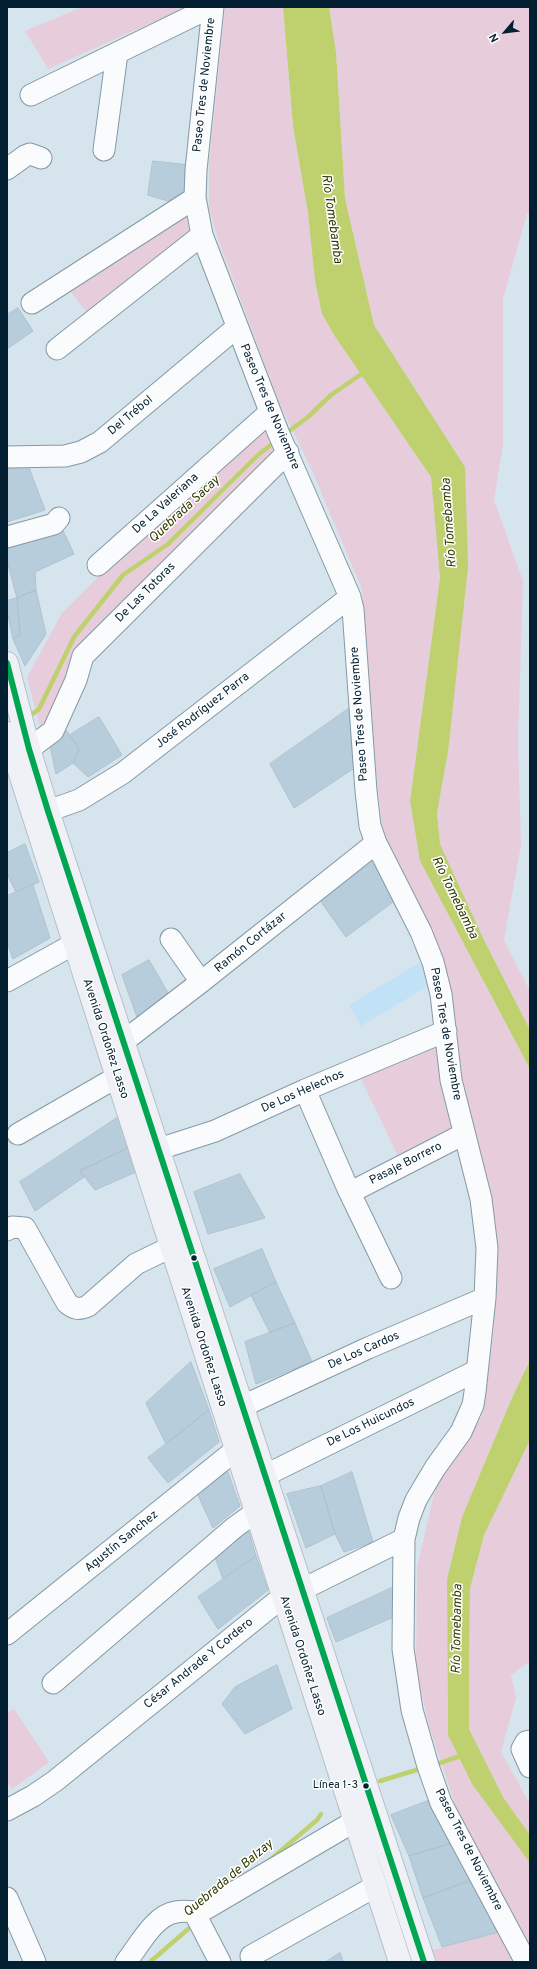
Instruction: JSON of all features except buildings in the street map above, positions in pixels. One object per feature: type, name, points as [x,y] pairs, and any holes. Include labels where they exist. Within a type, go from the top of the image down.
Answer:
[{"type":"main road","name":"Avenida Ordoñez Lasso","points":[[7,663],[15,695],[22,755],[74,944],[256,1512],[293,1594],[424,1962]]},
{"type":"main road","name":"Avenida Ordoñez Lasso","points":[[7,733],[22,755],[48,811],[266,1475],[293,1594],[355,1821],[400,1962]]},
{"type":"street","points":[[31,95],[212,7]]},
{"type":"street","name":"Paseo Tres de Noviembre","points":[[212,7],[195,198],[202,235],[236,328],[270,412],[350,597],[353,609],[370,826],[376,843],[421,932],[433,962],[441,994],[451,1080],[481,1199],[487,1248],[485,1298],[475,1392],[468,1419],[461,1432],[435,1468],[416,1500],[409,1518],[404,1539],[402,1649],[412,1710],[428,1766],[441,1803],[526,1962]]},
{"type":"street","points":[[104,150],[117,53]]},
{"type":"street","points":[[7,169],[30,154],[41,158]]},
{"type":"street","points":[[32,304],[195,198]]},
{"type":"street","points":[[57,349],[202,235]]},
{"type":"street","name":"Del Trébol","points":[[7,457],[65,456],[81,452],[94,446],[236,328]]},
{"type":"street","name":"De La Valeriana","points":[[98,565],[270,412]]},
{"type":"street","name":"De Las Totoras","points":[[22,755],[54,731],[76,680],[83,656],[283,443]]},
{"type":"street","points":[[7,538],[54,524],[59,518]]},
{"type":"street","name":"José Rodríguez Parra","points":[[48,811],[79,800],[123,773],[350,597]]},
{"type":"street","name":"Ramón Cortázar","points":[[124,1041],[376,843]]},
{"type":"street","points":[[171,939],[201,982]]},
{"type":"street","points":[[7,981],[74,944]]},
{"type":"street","name":"De Los Helechos","points":[[160,1149],[215,1132],[305,1090],[446,1031]]},
{"type":"street","points":[[18,1134],[117,1077]]},
{"type":"street","points":[[305,1090],[348,1189],[391,1278]]},
{"type":"street","name":"Pasaje Borrero","points":[[348,1189],[354,1190],[464,1134]]},
{"type":"street","points":[[7,1230],[12,1227],[25,1228],[67,1303],[74,1308],[81,1309],[88,1306],[136,1264],[171,1247]]},
{"type":"street","name":"De Los Cardos","points":[[243,1406],[368,1348],[485,1298]]},
{"type":"street","name":"De Los Huicundos","points":[[266,1475],[476,1372]]},
{"type":"street","name":"Agustín Sanchez","points":[[7,1634],[228,1456],[237,1451]]},
{"type":"street","points":[[53,1683],[235,1527],[256,1512]]},
{"type":"street","name":"César Andrade Y Cordero","points":[[7,1810],[56,1781],[263,1612],[293,1594],[404,1539]]},
{"type":"street","points":[[530,1741],[526,1742],[522,1749],[530,1768]]},
{"type":"street","points":[[198,1918],[223,1898],[355,1821]]},
{"type":"street","points":[[250,1956],[376,1886]]},
{"type":"street","points":[[7,1898],[35,1962]]},
{"type":"street","points":[[126,1962],[157,1922],[176,1912],[198,1918],[220,1962]]},
{"type":"shaded area","points":[[82,7],[187,7],[48,69],[25,31]]},
{"type":"shaded area","points":[[225,7],[283,7],[293,126],[308,213],[315,281],[322,314],[334,335],[431,477],[440,578],[410,801],[420,861],[530,1069],[530,1360],[511,1400],[462,1517],[447,1579],[448,1735],[472,1784],[530,1863],[530,1954],[460,1819],[429,1726],[416,1668],[417,1568],[436,1485],[483,1415],[494,1328],[497,1247],[483,1160],[467,1110],[450,996],[383,834],[365,669],[362,589],[310,466],[278,400],[218,239],[209,208],[209,164]]},
{"type":"shaded area","points":[[329,7],[530,7],[530,213],[527,214],[503,299],[503,445],[494,500],[523,581],[518,741],[521,845],[504,940],[530,991],[530,1030],[484,940],[440,844],[437,813],[448,752],[465,467],[374,325],[345,198],[336,52]]},
{"type":"shaded area","points":[[189,190],[193,241],[92,320],[63,281],[168,201]]},
{"type":"shaded area","points":[[262,429],[273,441],[273,456],[77,653],[41,731],[27,677],[62,613],[109,566]]},
{"type":"shaded area","points":[[421,962],[428,986],[361,1026],[349,1005]]},
{"type":"shaded area","points":[[441,1041],[456,1127],[398,1156],[360,1077]]},
{"type":"shaded area","points":[[530,1440],[530,1661],[511,1675],[516,1698],[501,1752],[530,1804],[530,1835],[503,1797],[469,1729],[469,1671],[470,1589],[484,1535]]},
{"type":"shaded area","points":[[14,1709],[49,1762],[12,1789],[7,1782],[7,1713]]},
{"type":"shaded area","points":[[503,1931],[515,1962],[437,1962],[433,1950]]},
{"type":"water","name":"Río Tomebamba","points":[[283,7],[329,7],[336,52],[345,198],[374,325],[465,467],[468,567],[448,752],[437,813],[440,844],[484,940],[530,1030],[530,1069],[420,861],[410,801],[440,578],[431,477],[334,335],[322,314],[315,281],[308,213],[293,126]]},
{"type":"water","name":"Río Tomebamba","points":[[530,1360],[530,1440],[484,1535],[470,1589],[469,1729],[503,1797],[530,1835],[530,1863],[472,1784],[448,1735],[447,1579],[462,1517],[511,1400]]},
{"type":"waterway","name":"Quebrada Sacay","points":[[285,434],[308,417],[331,395],[366,371]]},
{"type":"waterway","name":"Quebrada Sacay","points":[[27,718],[39,709],[74,637],[123,575],[168,544],[259,454],[276,441]]},
{"type":"waterway","name":"Quebrada de Balzay","points":[[434,1765],[463,1755]]},
{"type":"waterway","name":"Quebrada de Balzay","points":[[380,1781],[423,1768]]},
{"type":"waterway","name":"Quebrada de Balzay","points":[[270,1860],[317,1820],[321,1814]]},
{"type":"waterway","name":"Quebrada de Balzay","points":[[150,1962],[194,1924]]},
{"type":"transit line","points":[[7,663],[29,749],[48,811],[424,1962]]},
{"type":"place","name":"Línea 1-3","points":[[366,1786]]}]
